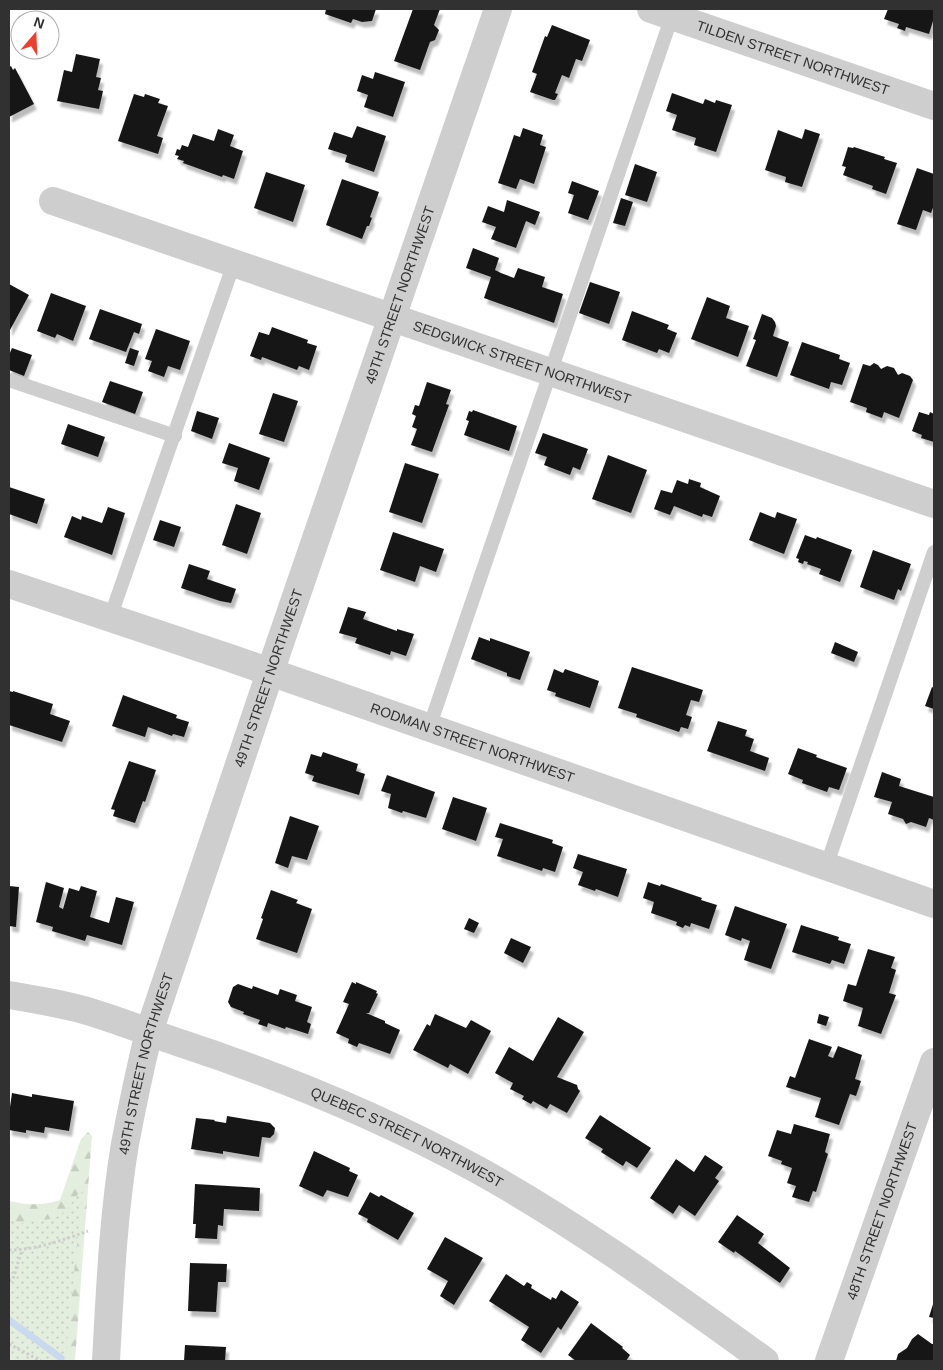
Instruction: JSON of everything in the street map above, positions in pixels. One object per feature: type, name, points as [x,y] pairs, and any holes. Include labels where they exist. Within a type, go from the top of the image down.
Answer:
[{"type":"street","name":"49TH STREET NORTHWEST","points":[[106,1361],[110,1276],[120,1184],[136,1087],[149,1032],[498,9]]},
{"type":"street","name":"TILDEN STREET NORTHWEST","points":[[662,12],[934,106]]},
{"type":"street","name":"SEDGWICK STREET NORTHWEST","points":[[53,200],[934,504]]},
{"type":"street","name":"RODMAN STREET NORTHWEST","points":[[9,584],[934,904]]},
{"type":"street","name":"QUEBEC STREET NORTHWEST","points":[[9,995],[82,1010],[229,1059],[299,1085],[436,1148],[488,1176],[586,1236],[650,1278],[765,1361]]},
{"type":"street","name":"48TH STREET NORTHWEST","points":[[829,1361],[934,1062]]},
{"type":"lane","points":[[429,728],[550,372],[662,12]]},
{"type":"lane","points":[[110,618],[234,263]]},
{"type":"lane","points":[[9,380],[174,436]]},
{"type":"lane","points":[[826,867],[934,552]]},
{"type":"path","points":[[9,1250],[22,1250],[60,1242],[88,1230]]},
{"type":"path","points":[[9,1281],[12,1279],[22,1250]]},
{"type":"path","points":[[9,1344],[41,1361]]},
{"type":"green space","points":[[88,1132],[92,1136],[75,1361],[9,1361],[9,1201],[34,1204],[60,1200],[81,1139]]},
{"type":"green space","points":[[83,1187],[65,1361],[9,1361],[9,1220],[21,1223],[50,1219],[66,1211]]},
{"type":"building","points":[[326,9],[376,9],[372,21],[362,22],[353,19],[351,23],[325,14]]},
{"type":"building","points":[[413,9],[440,9],[434,25],[439,30],[435,40],[430,42],[420,70],[394,61]]},
{"type":"building","points":[[888,9],[934,9],[934,21],[929,34],[906,27],[905,31],[897,28],[899,24],[884,19]]},
{"type":"building","points":[[552,25],[590,40],[582,61],[576,59],[569,78],[562,75],[555,93],[558,94],[555,100],[530,92],[537,74],[532,72],[545,36],[547,37]]},
{"type":"building","points":[[76,54],[100,59],[96,77],[101,78],[98,90],[103,91],[99,109],[57,101],[64,70],[72,72]]},
{"type":"building","points":[[11,66],[13,70],[15,68],[34,104],[9,117],[9,67]]},
{"type":"building","points":[[375,72],[405,82],[393,117],[364,107],[368,95],[357,91],[362,75],[373,79]]},
{"type":"building","points":[[672,93],[703,104],[705,99],[715,103],[716,100],[732,105],[716,152],[694,145],[696,138],[672,130],[677,115],[666,111]]},
{"type":"building","points":[[134,94],[144,97],[145,94],[160,99],[158,103],[168,106],[157,136],[163,138],[158,154],[118,141]]},
{"type":"building","points":[[357,126],[386,136],[374,172],[345,162],[347,155],[328,149],[334,132],[352,138]]},
{"type":"building","points":[[523,128],[543,135],[540,145],[546,147],[534,184],[520,179],[516,189],[498,183],[514,135],[520,137]]},
{"type":"building","points":[[218,129],[234,135],[230,146],[243,151],[234,179],[223,175],[222,177],[183,163],[184,161],[177,159],[179,156],[175,155],[177,149],[180,150],[182,145],[188,147],[193,134],[214,141]]},
{"type":"building","points":[[805,129],[820,134],[802,187],[785,182],[786,177],[765,170],[778,130],[802,139]]},
{"type":"building","points":[[848,147],[854,147],[885,157],[884,159],[897,163],[886,194],[872,189],[873,186],[843,175],[846,167],[842,166]]},
{"type":"building","points":[[635,164],[657,172],[647,202],[625,195]]},
{"type":"building","points":[[917,168],[934,174],[934,205],[931,213],[923,210],[916,230],[897,224]]},
{"type":"building","points":[[266,172],[305,185],[293,222],[254,208]]},
{"type":"building","points":[[342,179],[379,192],[370,217],[372,218],[362,239],[326,225]]},
{"type":"building","points":[[572,181],[599,191],[588,220],[568,213],[574,195],[568,193]]},
{"type":"building","points":[[621,198],[633,202],[625,226],[613,223]]},
{"type":"building","points":[[507,200],[540,212],[535,225],[526,221],[516,248],[491,239],[496,227],[482,222],[488,206],[504,212]]},
{"type":"building","points":[[473,248],[499,258],[495,270],[501,273],[514,278],[518,268],[545,277],[542,287],[563,294],[554,323],[484,298],[491,277],[466,268]]},
{"type":"building","points":[[590,282],[620,292],[609,324],[579,313]]},
{"type":"building","points":[[9,284],[29,295],[10,330],[9,330]]},
{"type":"building","points":[[51,293],[86,306],[73,341],[57,334],[55,338],[37,331]]},
{"type":"building","points":[[707,297],[730,306],[726,318],[749,326],[738,357],[691,339]]},
{"type":"building","points":[[100,309],[142,324],[139,334],[134,332],[126,352],[89,339]]},
{"type":"building","points":[[632,311],[669,325],[667,329],[677,333],[669,353],[659,349],[657,353],[622,340]]},
{"type":"building","points":[[762,314],[772,318],[775,322],[776,326],[773,336],[789,342],[777,377],[746,366],[756,340],[753,339]]},
{"type":"building","points":[[272,327],[308,340],[307,343],[317,346],[309,370],[299,366],[297,370],[262,357],[261,360],[250,356],[259,332],[269,335]]},
{"type":"building","points":[[156,329],[190,341],[180,370],[168,366],[164,377],[148,371],[152,361],[145,359]]},
{"type":"building","points":[[802,342],[840,355],[839,359],[850,363],[842,385],[831,382],[829,389],[790,375]]},
{"type":"building","points":[[12,348],[32,355],[24,376],[9,370],[9,355]]},
{"type":"building","points":[[130,348],[139,351],[134,366],[125,363]]},
{"type":"building","points":[[874,363],[881,369],[887,366],[894,368],[898,375],[902,373],[910,376],[913,380],[899,418],[884,412],[882,418],[866,412],[867,408],[850,402],[863,364],[870,366]]},
{"type":"building","points":[[110,381],[143,392],[135,414],[102,402]]},
{"type":"building","points":[[427,382],[451,390],[446,404],[449,405],[432,452],[411,445],[417,429],[412,427],[416,416],[412,414],[415,405],[419,406]]},
{"type":"building","points":[[273,393],[298,401],[284,442],[259,434]]},
{"type":"building","points":[[473,410],[517,426],[509,451],[464,435],[469,421],[466,420],[469,411],[472,412]]},
{"type":"building","points":[[197,411],[219,418],[212,439],[191,431]]},
{"type":"building","points":[[919,412],[929,415],[930,412],[934,414],[934,442],[921,438],[922,435],[912,431]]},
{"type":"building","points":[[68,424],[105,437],[98,457],[61,444]]},
{"type":"building","points":[[543,433],[588,449],[580,470],[573,467],[570,475],[544,465],[547,457],[535,453]]},
{"type":"building","points":[[229,443],[270,458],[259,490],[234,481],[238,468],[222,463]]},
{"type":"building","points":[[608,455],[647,470],[631,513],[592,499]]},
{"type":"building","points":[[405,463],[439,474],[422,523],[389,512]]},
{"type":"building","points":[[689,479],[701,483],[700,487],[720,496],[712,517],[703,514],[702,517],[674,506],[670,515],[654,509],[661,490],[672,493],[677,480],[688,484]]},
{"type":"building","points":[[9,487],[45,499],[37,524],[9,514]]},
{"type":"building","points":[[236,504],[261,513],[247,554],[222,545]]},
{"type":"building","points":[[108,507],[125,513],[112,555],[64,537],[72,516],[81,520],[82,516],[102,523]]},
{"type":"building","points":[[760,512],[775,518],[777,512],[797,519],[784,554],[749,540]]},
{"type":"building","points":[[160,520],[181,527],[174,547],[153,540]]},
{"type":"building","points":[[393,532],[444,549],[436,572],[420,566],[415,582],[380,570]]},
{"type":"building","points":[[805,535],[816,539],[817,537],[852,550],[840,582],[819,574],[821,569],[807,564],[808,562],[804,561],[803,564],[798,562],[799,559],[796,558]]},
{"type":"building","points":[[873,550],[911,564],[901,591],[898,589],[894,600],[860,587]]},
{"type":"building","points":[[189,564],[210,571],[207,579],[236,589],[231,603],[181,588]]},
{"type":"building","points":[[348,607],[366,612],[363,619],[397,631],[397,629],[414,634],[406,656],[391,651],[390,655],[355,643],[357,638],[339,633]]},
{"type":"building","points":[[479,637],[490,641],[490,638],[530,652],[520,680],[471,659]]},
{"type":"building","points":[[835,642],[858,652],[854,662],[831,653]]},
{"type":"building","points":[[632,667],[703,690],[699,702],[691,700],[686,715],[692,717],[688,729],[681,727],[679,732],[636,717],[637,714],[618,708]]},
{"type":"building","points":[[554,669],[563,673],[565,669],[599,681],[590,708],[555,696],[556,693],[547,690]]},
{"type":"building","points":[[932,687],[934,688],[934,709],[925,706]]},
{"type":"building","points":[[9,691],[53,704],[50,714],[70,721],[62,742],[9,725]]},
{"type":"building","points":[[123,695],[177,715],[176,718],[189,722],[184,737],[173,734],[172,736],[148,727],[145,737],[112,726]]},
{"type":"building","points":[[718,721],[747,730],[745,736],[754,739],[750,751],[769,758],[765,771],[707,751]]},
{"type":"building","points":[[798,748],[817,755],[816,757],[847,768],[839,790],[829,787],[827,792],[802,783],[803,780],[788,774]]},
{"type":"building","points":[[323,752],[358,764],[356,771],[365,774],[359,795],[312,781],[314,776],[305,773],[311,754],[321,757]]},
{"type":"building","points":[[129,761],[156,770],[145,802],[143,801],[135,823],[113,816],[115,810],[111,809]]},
{"type":"building","points":[[882,772],[901,779],[899,786],[934,797],[934,820],[929,818],[926,827],[911,822],[906,824],[903,819],[888,814],[892,802],[874,797]]},
{"type":"building","points":[[387,775],[435,792],[426,818],[388,808],[391,794],[381,791]]},
{"type":"building","points":[[453,797],[487,808],[476,841],[442,829]]},
{"type":"building","points":[[290,816],[319,826],[307,860],[292,856],[288,868],[275,863]]},
{"type":"building","points":[[500,823],[553,840],[552,843],[563,847],[555,872],[543,868],[542,871],[497,856],[503,839],[495,837]]},
{"type":"building","points":[[578,854],[627,869],[618,897],[578,885],[583,872],[573,868]]},
{"type":"building","points":[[46,882],[64,888],[59,907],[63,909],[69,888],[79,891],[81,886],[97,891],[90,917],[109,923],[116,897],[134,902],[122,945],[87,935],[85,941],[52,931],[53,927],[36,922]]},
{"type":"building","points":[[648,882],[660,886],[661,884],[717,905],[709,929],[691,923],[690,927],[685,925],[683,928],[676,925],[677,922],[651,913],[654,902],[643,898]]},
{"type":"building","points":[[9,886],[19,887],[16,927],[9,926]]},
{"type":"building","points":[[271,890],[298,900],[296,903],[312,909],[297,953],[256,939]]},
{"type":"building","points":[[735,906],[787,924],[771,969],[744,960],[750,941],[742,938],[741,941],[725,935]]},
{"type":"building","points":[[469,918],[479,923],[474,933],[464,929]]},
{"type":"building","points":[[801,925],[839,937],[838,940],[851,944],[844,964],[832,960],[830,964],[792,952]]},
{"type":"building","points":[[511,938],[531,947],[523,963],[504,953]]},
{"type":"building","points":[[868,949],[895,957],[891,968],[896,970],[889,993],[896,995],[881,1034],[858,1026],[863,1008],[843,1001],[848,984],[856,986]]},
{"type":"building","points":[[352,982],[377,991],[376,993],[378,994],[369,1013],[366,1013],[400,1030],[390,1054],[359,1043],[357,1047],[348,1043],[349,1039],[336,1033],[349,1004],[343,1002]]},
{"type":"building","points":[[238,984],[252,989],[253,986],[278,995],[280,989],[297,995],[295,1001],[312,1007],[307,1022],[311,1024],[308,1034],[268,1023],[267,1027],[258,1024],[260,1020],[231,1007],[228,1002],[233,987]]},
{"type":"building","points":[[435,1014],[466,1028],[471,1020],[491,1031],[468,1074],[450,1064],[448,1068],[413,1050],[427,1024],[430,1026]]},
{"type":"building","points":[[819,1014],[829,1017],[826,1026],[817,1023]]},
{"type":"building","points":[[558,1017],[584,1032],[557,1077],[577,1085],[580,1091],[567,1113],[550,1104],[547,1109],[533,1101],[531,1104],[522,1099],[524,1096],[510,1089],[513,1083],[495,1073],[509,1047],[533,1061]]},
{"type":"building","points":[[809,1039],[832,1047],[828,1056],[833,1058],[838,1046],[862,1055],[855,1079],[861,1081],[856,1096],[850,1094],[839,1125],[815,1117],[821,1098],[786,1087],[790,1076],[795,1078]]},
{"type":"building","points":[[12,1093],[32,1097],[32,1094],[74,1101],[69,1131],[45,1127],[44,1133],[26,1130],[26,1133],[9,1130]]},
{"type":"building","points":[[600,1115],[651,1148],[637,1168],[626,1161],[623,1166],[601,1152],[603,1149],[585,1138]]},
{"type":"building","points":[[227,1116],[270,1123],[275,1128],[274,1134],[270,1138],[262,1137],[259,1157],[223,1151],[223,1154],[191,1149],[196,1118],[226,1123]]},
{"type":"building","points":[[794,1124],[830,1134],[825,1152],[828,1154],[816,1192],[813,1191],[809,1202],[792,1197],[796,1186],[787,1183],[792,1168],[781,1164],[782,1161],[768,1156],[777,1130],[791,1134]]},
{"type":"building","points":[[314,1151],[350,1168],[349,1171],[358,1175],[348,1197],[327,1190],[323,1197],[299,1186]]},
{"type":"building","points":[[705,1155],[723,1167],[715,1178],[719,1181],[695,1216],[679,1205],[673,1214],[650,1198],[676,1159],[694,1172]]},
{"type":"building","points":[[195,1184],[260,1188],[259,1211],[224,1209],[223,1226],[218,1225],[217,1239],[195,1238],[196,1224],[193,1224]]},
{"type":"building","points":[[370,1192],[379,1197],[381,1195],[414,1213],[398,1240],[367,1222],[368,1219],[358,1214]]},
{"type":"building","points":[[737,1215],[764,1234],[758,1243],[790,1268],[780,1283],[735,1251],[734,1253],[718,1242]]},
{"type":"building","points":[[445,1237],[483,1258],[454,1305],[440,1296],[448,1281],[427,1269]]},
{"type":"building","points":[[190,1263],[227,1264],[226,1282],[218,1282],[216,1312],[188,1311]]},
{"type":"building","points":[[506,1274],[524,1286],[527,1282],[532,1285],[531,1288],[551,1300],[552,1297],[556,1299],[561,1290],[579,1302],[561,1330],[558,1327],[541,1353],[521,1340],[529,1327],[489,1301]]},
{"type":"building","points":[[934,1301],[934,1318],[929,1317]]},
{"type":"building","points":[[591,1323],[623,1347],[630,1355],[626,1361],[576,1361],[568,1355]]},
{"type":"building","points":[[918,1334],[934,1344],[934,1361],[896,1361],[898,1354],[907,1348],[912,1339]]},
{"type":"building","points":[[185,1345],[226,1347],[225,1361],[184,1361]]},
{"type":"waterway","points":[[9,1320],[61,1358]]}]
